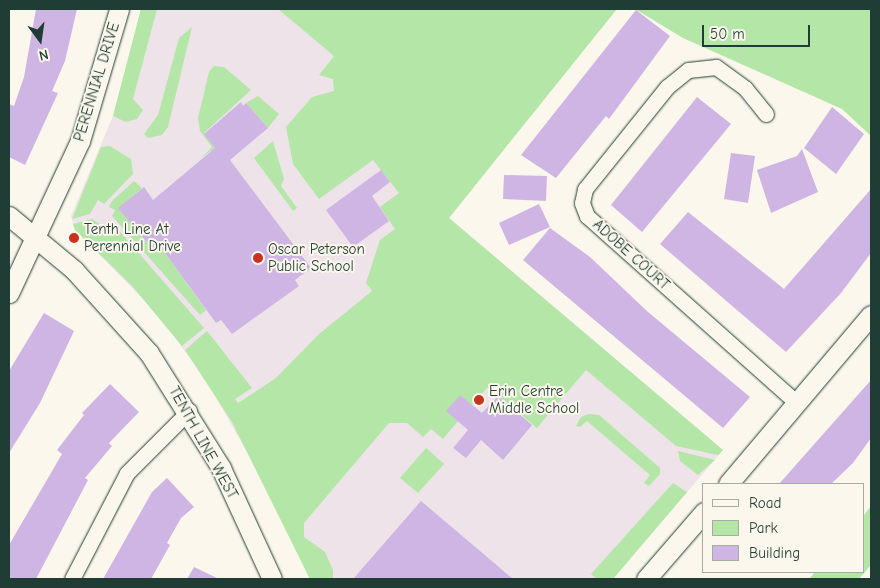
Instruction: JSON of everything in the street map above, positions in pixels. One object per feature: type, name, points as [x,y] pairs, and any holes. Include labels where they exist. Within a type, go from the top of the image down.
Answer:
[{"type":"street","name":"PERENNIAL DRIVE","points":[[9,293],[88,120],[119,9]]},
{"type":"street","name":"ADOBE COURT","points":[[766,114],[745,88],[716,67],[688,70],[667,87],[585,189],[582,203],[587,216],[797,403]]},
{"type":"street","name":"TENTH LINE WEST","points":[[9,216],[36,236],[116,314],[188,411],[221,468],[272,579]]},
{"type":"street","points":[[729,483],[871,315]]},
{"type":"street","points":[[72,579],[127,473],[188,411]]},
{"type":"street","points":[[646,579],[702,514]]},
{"type":"shaded area","points":[[141,9],[293,9],[486,172],[449,218],[723,450],[613,579],[310,579],[251,459],[207,382],[158,314],[75,230],[71,216],[113,116]]},
{"type":"green space","points":[[141,9],[157,9],[133,99],[143,110],[137,119],[126,122],[113,116]]},
{"type":"green space","points":[[278,9],[617,9],[449,218],[723,450],[718,455],[676,446],[586,370],[537,428],[488,387],[472,405],[460,395],[447,411],[458,421],[443,439],[431,429],[423,437],[407,423],[389,423],[304,523],[304,537],[325,552],[333,570],[333,579],[310,579],[232,422],[185,350],[207,331],[252,388],[235,399],[238,403],[276,378],[319,334],[372,291],[366,283],[380,240],[395,229],[380,207],[399,193],[373,160],[319,199],[293,164],[286,127],[312,97],[334,91],[333,79],[319,75],[334,56]]},
{"type":"green space","points":[[635,9],[871,9],[871,136],[842,109],[683,38]]},
{"type":"green space","points":[[192,27],[168,127],[162,135],[148,138],[144,134],[158,115],[179,38]]},
{"type":"green space","points":[[214,66],[224,67],[251,90],[204,133],[215,148],[201,158],[212,147],[200,131],[198,118],[209,72]]},
{"type":"green space","points":[[258,96],[279,114],[268,128],[246,103]]},
{"type":"green space","points":[[273,141],[284,179],[281,186],[297,208],[293,211],[254,158]]},
{"type":"green space","points":[[110,146],[131,159],[133,174],[104,204],[98,200],[90,214],[72,219],[101,147]]},
{"type":"green space","points":[[134,181],[142,188],[119,208],[151,247],[157,242],[206,310],[200,315],[112,216],[115,210],[109,207],[112,201]]},
{"type":"green space","points":[[92,219],[105,227],[109,221],[116,227],[204,328],[182,346],[133,287],[75,230],[73,224]]},
{"type":"green space","points":[[589,414],[599,415],[660,468],[660,474],[649,486],[644,483],[650,475],[587,421],[580,427],[576,426],[581,417]]},
{"type":"green space","points":[[426,448],[444,464],[418,493],[400,478]]},
{"type":"green space","points":[[678,451],[715,460],[698,475],[680,461]]},
{"type":"green space","points":[[673,483],[687,492],[613,579],[597,579],[591,574]]},
{"type":"green space","points":[[871,506],[871,565],[865,572],[865,514]]},
{"type":"green space","points":[[814,573],[864,573],[859,579],[809,579]]},
{"type":"building","points":[[36,9],[77,9],[65,61],[52,91],[58,93],[25,165],[9,157],[9,104],[14,106],[24,77]]},
{"type":"building","points":[[636,10],[670,36],[609,119],[606,116],[556,178],[521,155]]},
{"type":"building","points":[[697,97],[731,124],[642,232],[611,205]]},
{"type":"building","points":[[241,102],[243,106],[246,103],[268,128],[230,160],[311,268],[295,280],[299,286],[232,334],[221,320],[216,323],[157,242],[151,247],[118,208],[144,187],[153,200],[215,148],[204,134]]},
{"type":"building","points":[[832,107],[864,134],[836,174],[804,148]]},
{"type":"building","points":[[802,149],[818,192],[771,213],[757,170],[797,156]]},
{"type":"building","points":[[731,153],[755,156],[748,203],[724,199]]},
{"type":"building","points":[[381,170],[390,182],[372,196],[389,221],[353,247],[326,210]]},
{"type":"building","points":[[504,175],[547,176],[546,201],[503,199]]},
{"type":"building","points":[[871,189],[871,253],[841,293],[786,352],[660,244],[688,212],[784,289]]},
{"type":"building","points":[[539,204],[550,227],[509,245],[499,223]]},
{"type":"building","points":[[550,228],[590,257],[648,312],[750,397],[723,428],[523,260]]},
{"type":"building","points":[[44,313],[74,331],[40,403],[9,453],[9,371]]},
{"type":"building","points":[[871,380],[871,438],[853,463],[832,483],[780,483]]},
{"type":"building","points":[[110,384],[139,412],[109,443],[112,446],[85,478],[88,480],[36,579],[9,579],[9,545],[62,454],[57,450],[84,415],[82,413]]},
{"type":"building","points":[[460,395],[482,413],[498,396],[532,425],[503,460],[481,440],[466,458],[453,448],[468,430],[446,411]]},
{"type":"building","points":[[167,478],[194,507],[181,518],[167,543],[170,545],[151,579],[103,579],[152,492]]},
{"type":"building","points":[[421,501],[447,523],[513,579],[353,579]]},
{"type":"building","points":[[194,567],[219,579],[187,579]]},
{"type":"place","name":"Tenth Line At Perennial Drive","points":[[74,238]]},
{"type":"place","name":"Oscar Peterson Public School","points":[[258,258]]},
{"type":"place","name":"Erin Centre Middle School","points":[[479,400]]}]
